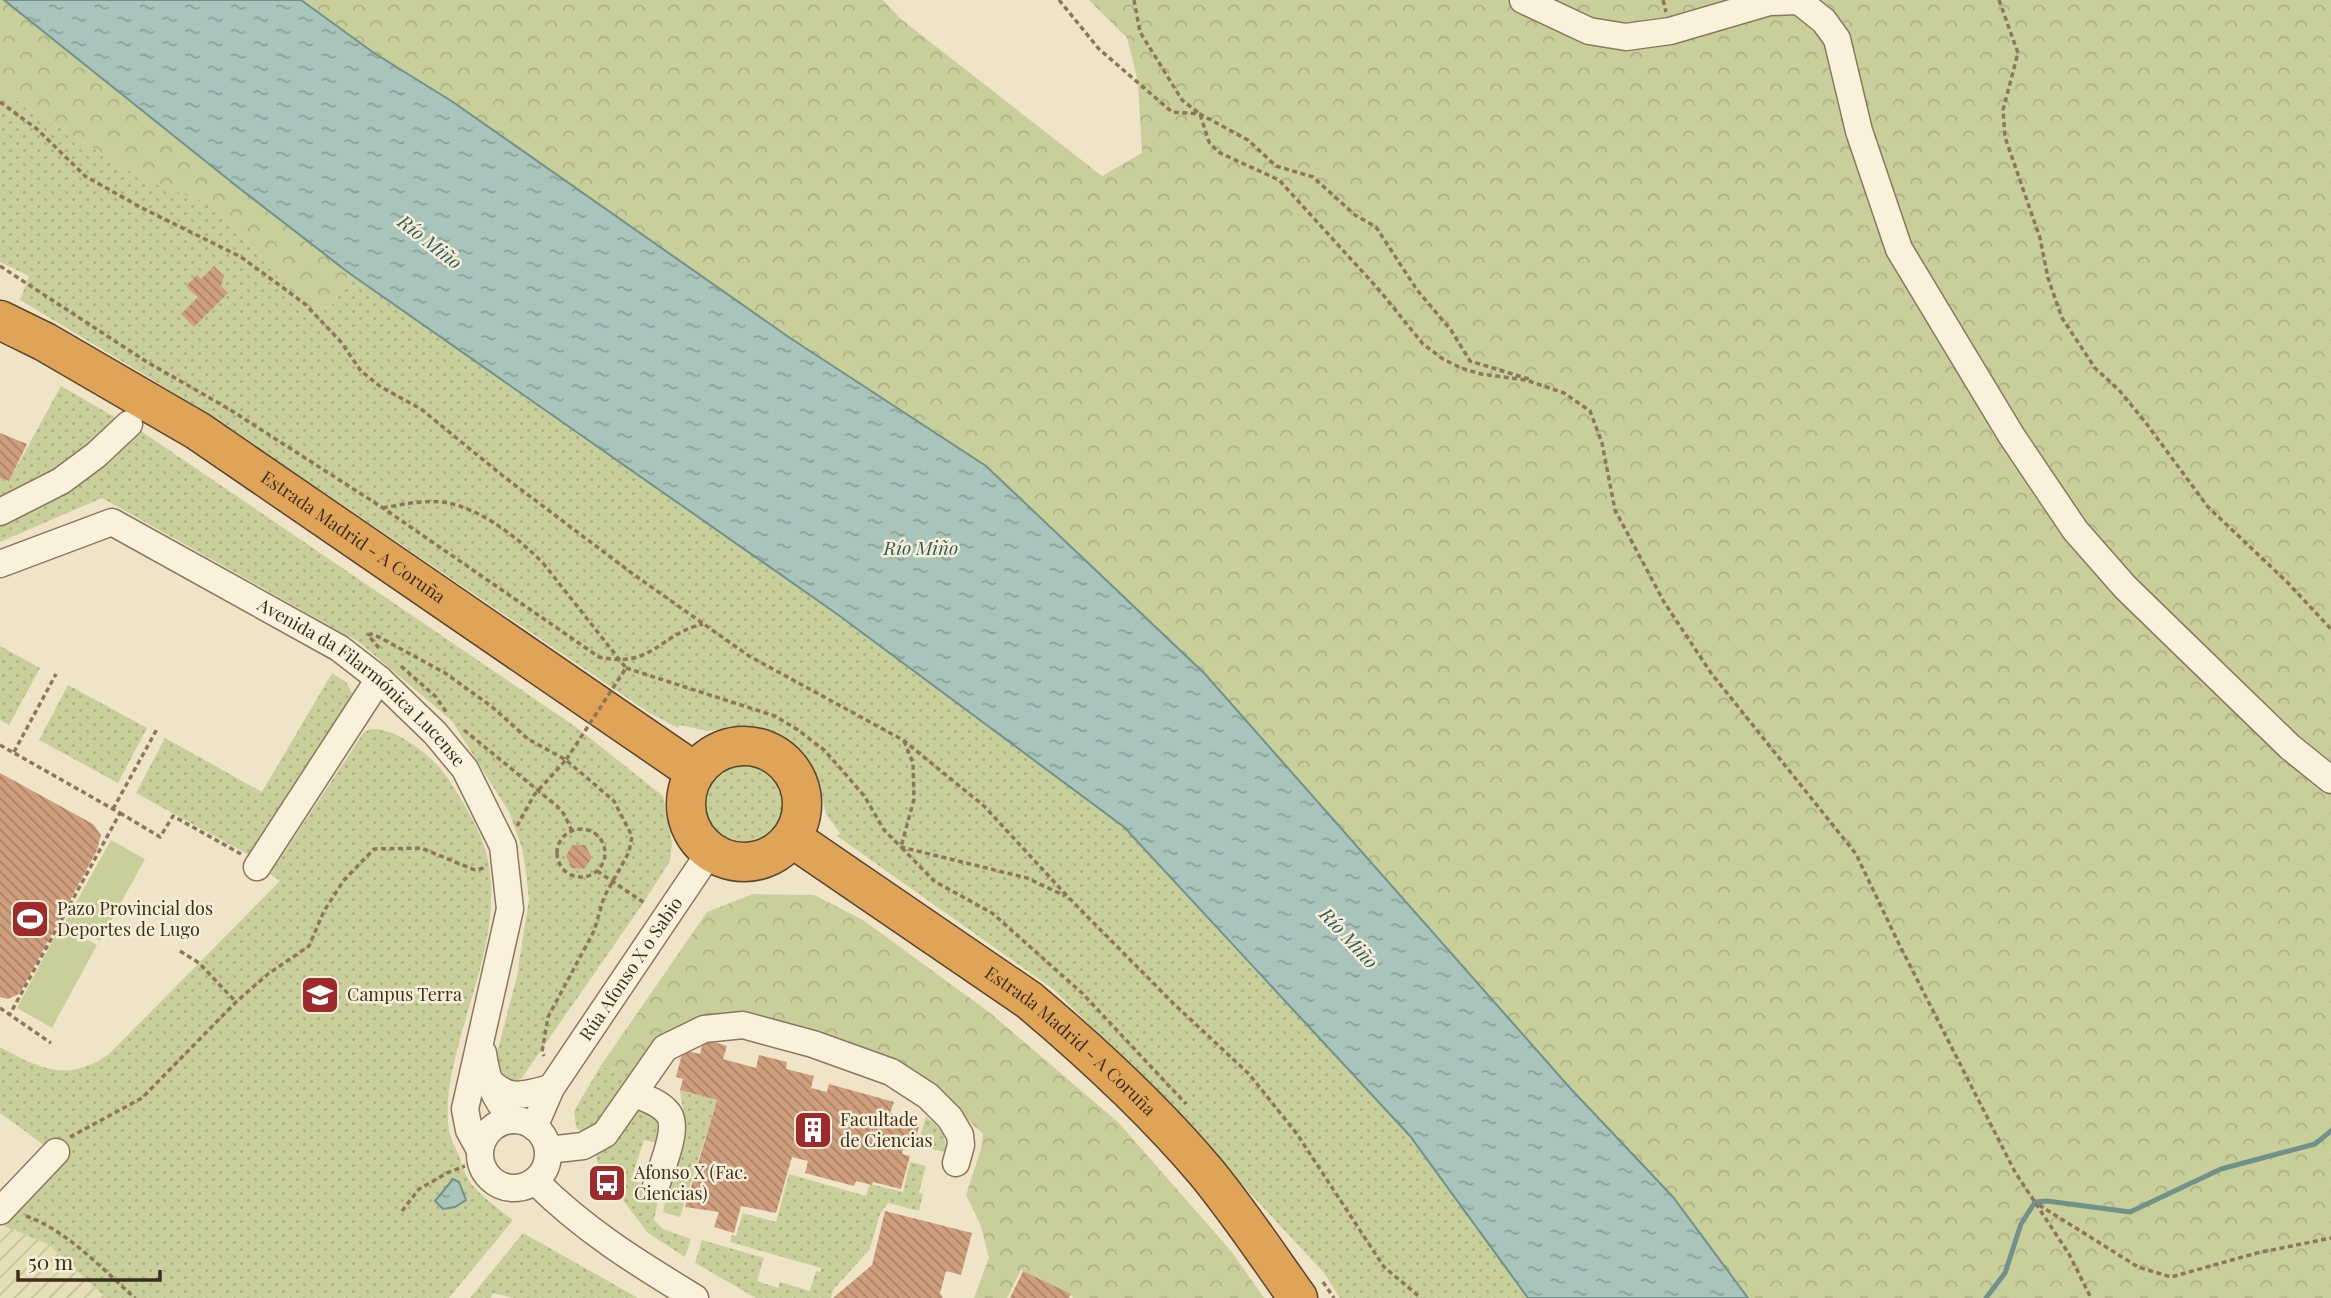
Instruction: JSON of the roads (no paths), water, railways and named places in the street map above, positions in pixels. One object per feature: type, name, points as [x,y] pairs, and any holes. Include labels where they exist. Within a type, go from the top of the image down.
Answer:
[{"type":"highway","name":"Estrada Madrid - A Coruña","points":[[0,320],[45,342],[198,431],[695,772]]},
{"type":"highway","points":[[737,746],[769,752],[783,761],[794,774],[802,807],[792,838],[775,853],[754,862],[733,861],[710,852],[691,830],[686,815],[685,800],[695,772],[706,760],[720,751],[737,746]]},
{"type":"highway","name":"Estrada Madrid - A Coruña","points":[[792,838],[1029,1000],[1065,1031],[1156,1116],[1206,1172],[1298,1298]]},
{"type":"street","points":[[1523,0],[1589,31],[1626,37],[1670,31],[1769,2],[1799,1],[1824,20],[1837,39],[1858,131],[1899,249],[2018,446],[2075,530],[2125,587],[2291,747],[2331,780]]},
{"type":"street","points":[[0,512],[61,481],[96,455],[129,424]]},
{"type":"street","name":"Avenida da Filarmónica Lucense","points":[[0,564],[112,522],[339,648],[389,672],[465,769],[503,846],[510,909],[465,1109],[474,1158]]},
{"type":"street","points":[[252,862],[389,672]]},
{"type":"street","name":"Rúa Afonso X o Sabio","points":[[523,1123],[551,1088],[710,852]]},
{"type":"street","points":[[548,1150],[583,1146],[605,1133],[665,1048],[704,1029],[743,1026],[813,1044],[891,1072],[928,1096],[950,1118],[960,1135],[961,1145],[956,1163]]},
{"type":"street","name":"Avenida da Filarmónica Lucense","points":[[481,1040],[486,1079],[499,1104],[523,1123]]},
{"type":"street","points":[[486,1079],[499,1091],[510,1096],[551,1088]]},
{"type":"street","points":[[634,1094],[654,1102],[669,1113],[674,1128],[656,1186]]},
{"type":"street","points":[[523,1123],[541,1133],[548,1150],[547,1161],[543,1172],[535,1181],[514,1188],[503,1186],[485,1172],[474,1158],[486,1135],[497,1125],[523,1123]]},
{"type":"street","points":[[7,1214],[56,1152]]},
{"type":"street","points":[[535,1181],[561,1207],[612,1248],[695,1298]]},
{"type":"water","name":"Río Miño","points":[[4,0],[301,0],[374,53],[453,102],[790,338],[986,466],[1205,674],[1570,1088],[1673,1197],[1748,1298],[1528,1298],[1410,1136],[1124,827],[837,614],[349,273]]},
{"type":"water","points":[[453,1179],[459,1182],[466,1200],[455,1207],[443,1209],[435,1201]]},
{"type":"waterway","points":[[1986,1298],[2005,1273],[2021,1224],[2035,1202],[2047,1201],[2130,1212],[2221,1169],[2315,1144],[2331,1131]]},
{"type":"place","name":"Pazo Provincial dos Deportes de Lugo","points":[[30,919]]},
{"type":"place","name":"Campus Terra","points":[[320,995]]},
{"type":"place","name":"Facultade de Ciencias","points":[[813,1130]]},
{"type":"place","name":"Afonso X (Fac. Ciencias)","points":[[607,1183]]}]
